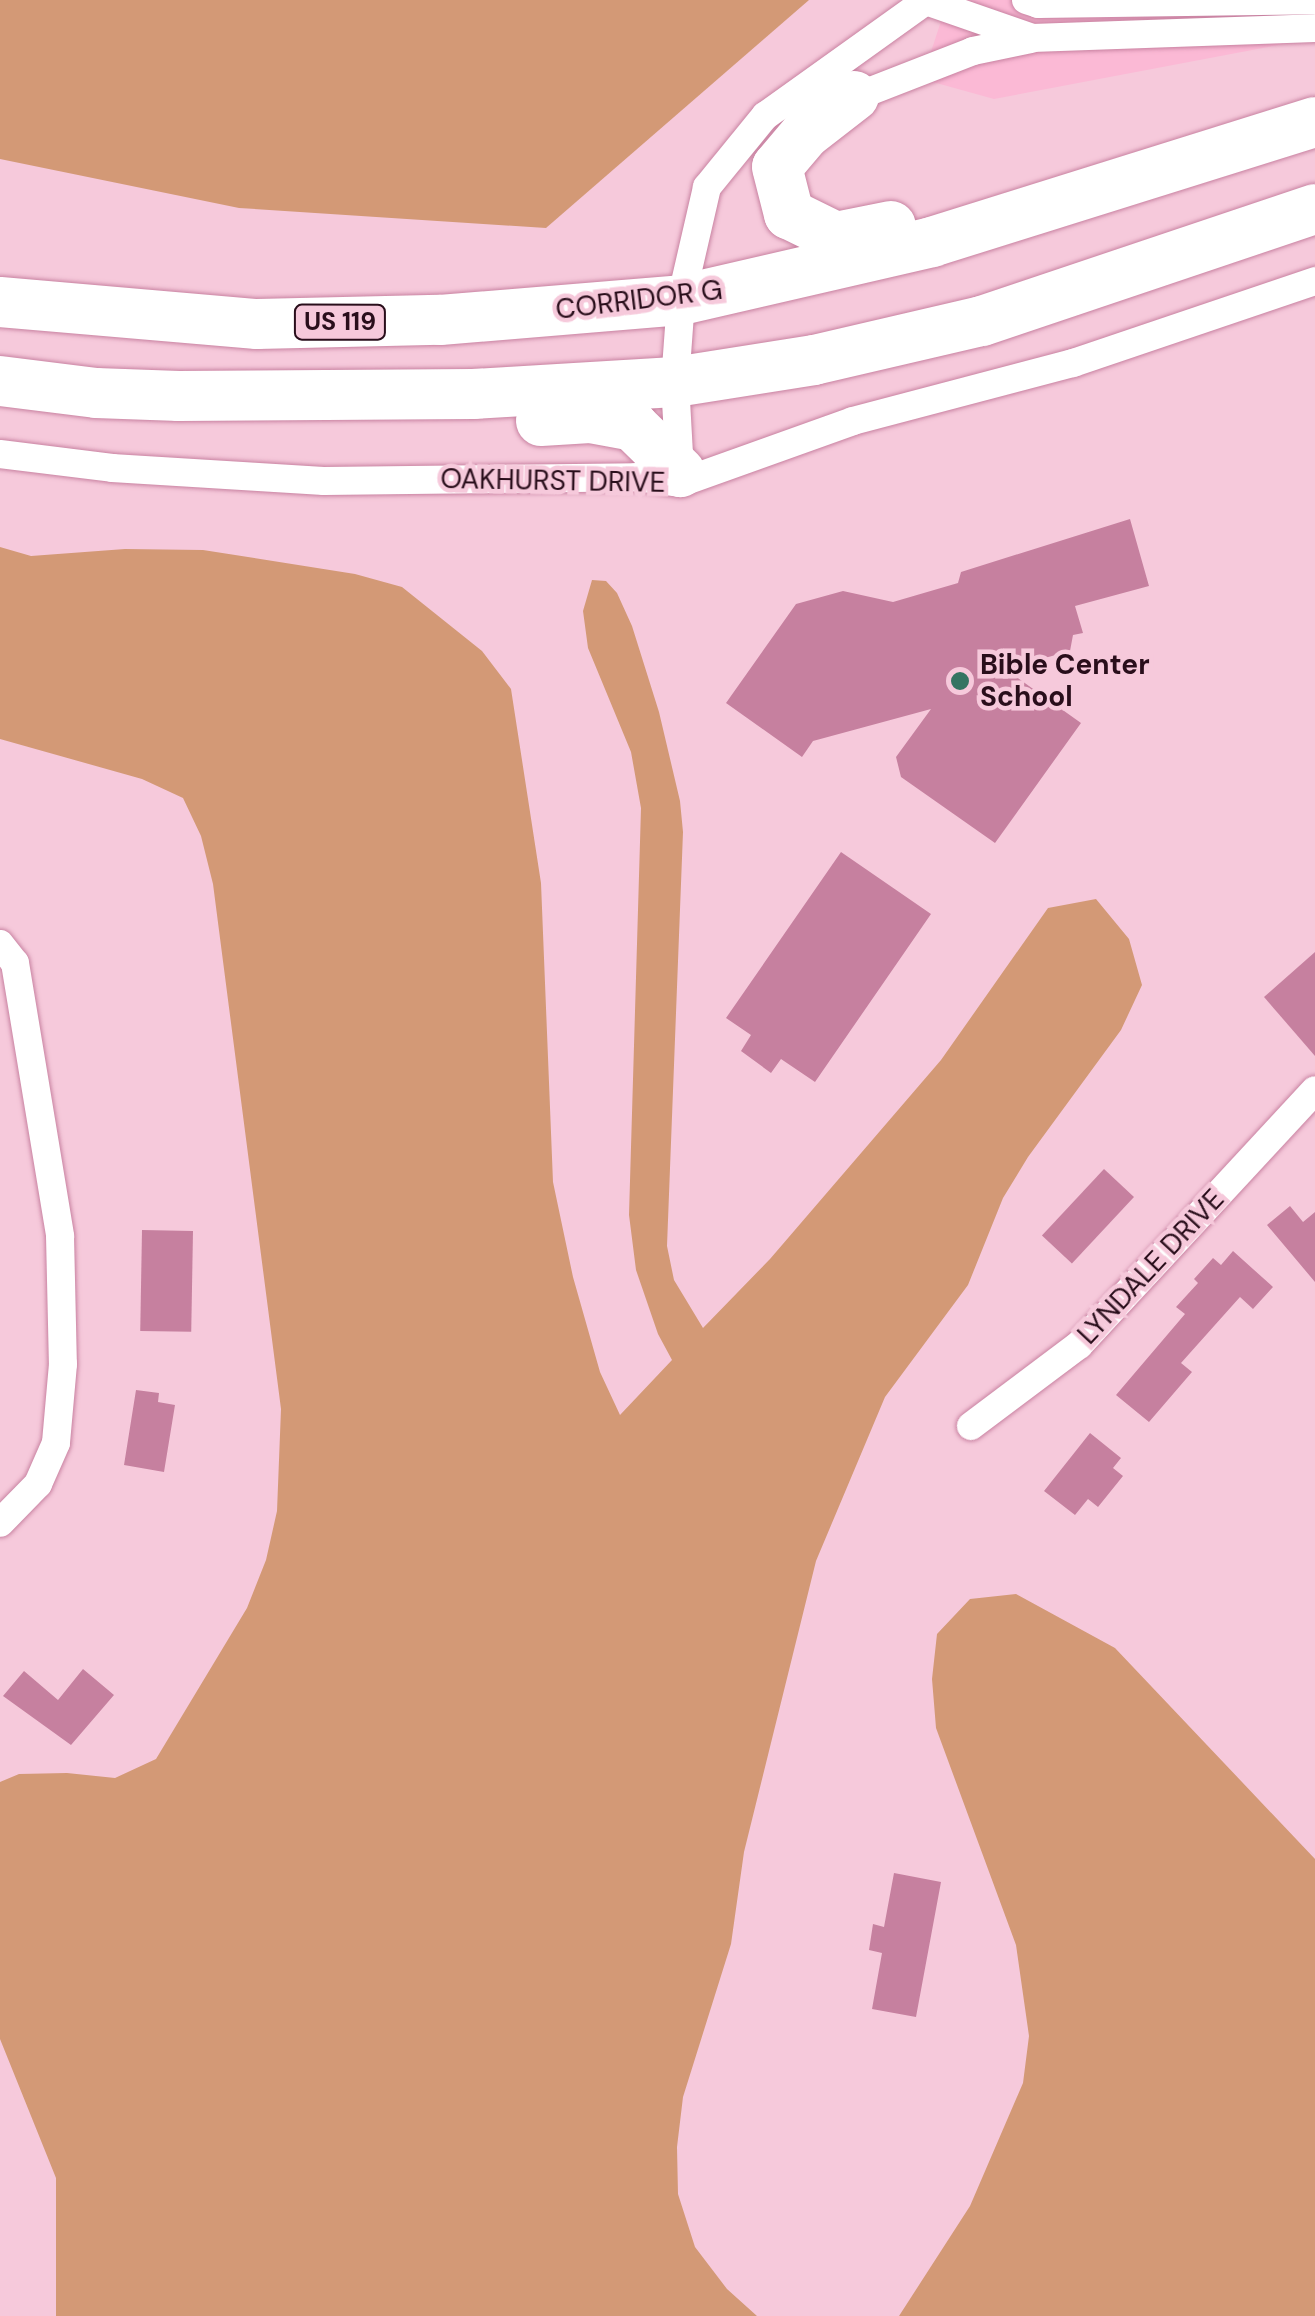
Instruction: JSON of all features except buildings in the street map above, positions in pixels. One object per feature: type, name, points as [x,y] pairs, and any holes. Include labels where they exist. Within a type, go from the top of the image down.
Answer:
[{"type":"highway","points":[[854,96],[806,134],[777,167],[789,214],[836,237],[1189,162]]},
{"type":"highway","name":"CORRIDOR G","points":[[0,302],[257,324],[440,320],[680,300],[932,242],[1315,122]]},
{"type":"highway","points":[[0,381],[96,393],[179,396],[473,394],[675,382],[814,360],[982,321],[1315,209]]},
{"type":"highway","points":[[179,396],[279,415],[450,427],[590,418],[633,426],[680,477]]},
{"type":"street","points":[[1026,0],[1038,4],[1315,0]]},
{"type":"street","points":[[680,477],[675,382],[680,300],[707,187],[738,148],[765,116],[926,1],[1032,38]]},
{"type":"street","points":[[738,148],[854,96],[973,51],[1032,38],[1315,28]]},
{"type":"street","name":"OAKHURST DRIVE","points":[[0,454],[112,468],[324,482],[680,477],[853,421],[1073,363],[1315,282]]},
{"type":"street","points":[[0,944],[15,963],[60,1236],[63,1364],[56,1442],[38,1484],[0,1524]]},
{"type":"street","name":"LYNDALE DRIVE","points":[[972,1426],[1079,1345],[1315,1090]]},
{"type":"shaded area","points":[[0,0],[809,0],[546,228],[239,208],[0,159]]},
{"type":"shaded area","points":[[948,0],[1315,0],[1315,38],[994,99],[922,79]]},
{"type":"shaded area","points":[[0,547],[31,556],[125,549],[203,550],[355,574],[402,587],[482,651],[511,689],[541,883],[553,1182],[573,1277],[600,1372],[620,1415],[672,1360],[658,1334],[636,1270],[629,1215],[641,808],[631,752],[588,648],[583,611],[592,580],[606,581],[617,593],[632,626],[659,712],[680,801],[683,832],[667,1246],[674,1280],[703,1328],[770,1259],[941,1060],[1048,908],[1096,899],[1129,939],[1142,985],[1121,1030],[1028,1157],[1003,1198],[968,1285],[885,1397],[816,1561],[744,1852],[731,1944],[683,2097],[677,2147],[678,2194],[695,2247],[727,2289],[757,2316],[56,2316],[56,2178],[0,2039],[0,1782],[19,1774],[115,1778],[156,1759],[247,1608],[266,1560],[277,1511],[281,1409],[213,884],[201,836],[183,798],[142,779],[0,739]]},
{"type":"shaded area","points":[[1016,1594],[1115,1648],[1315,1859],[1315,2316],[899,2316],[970,2206],[1023,2083],[1029,2036],[1016,1945],[936,1728],[932,1679],[937,1634],[970,1599]]},
{"type":"place","name":"Bible Center School","points":[[960,681]]}]
